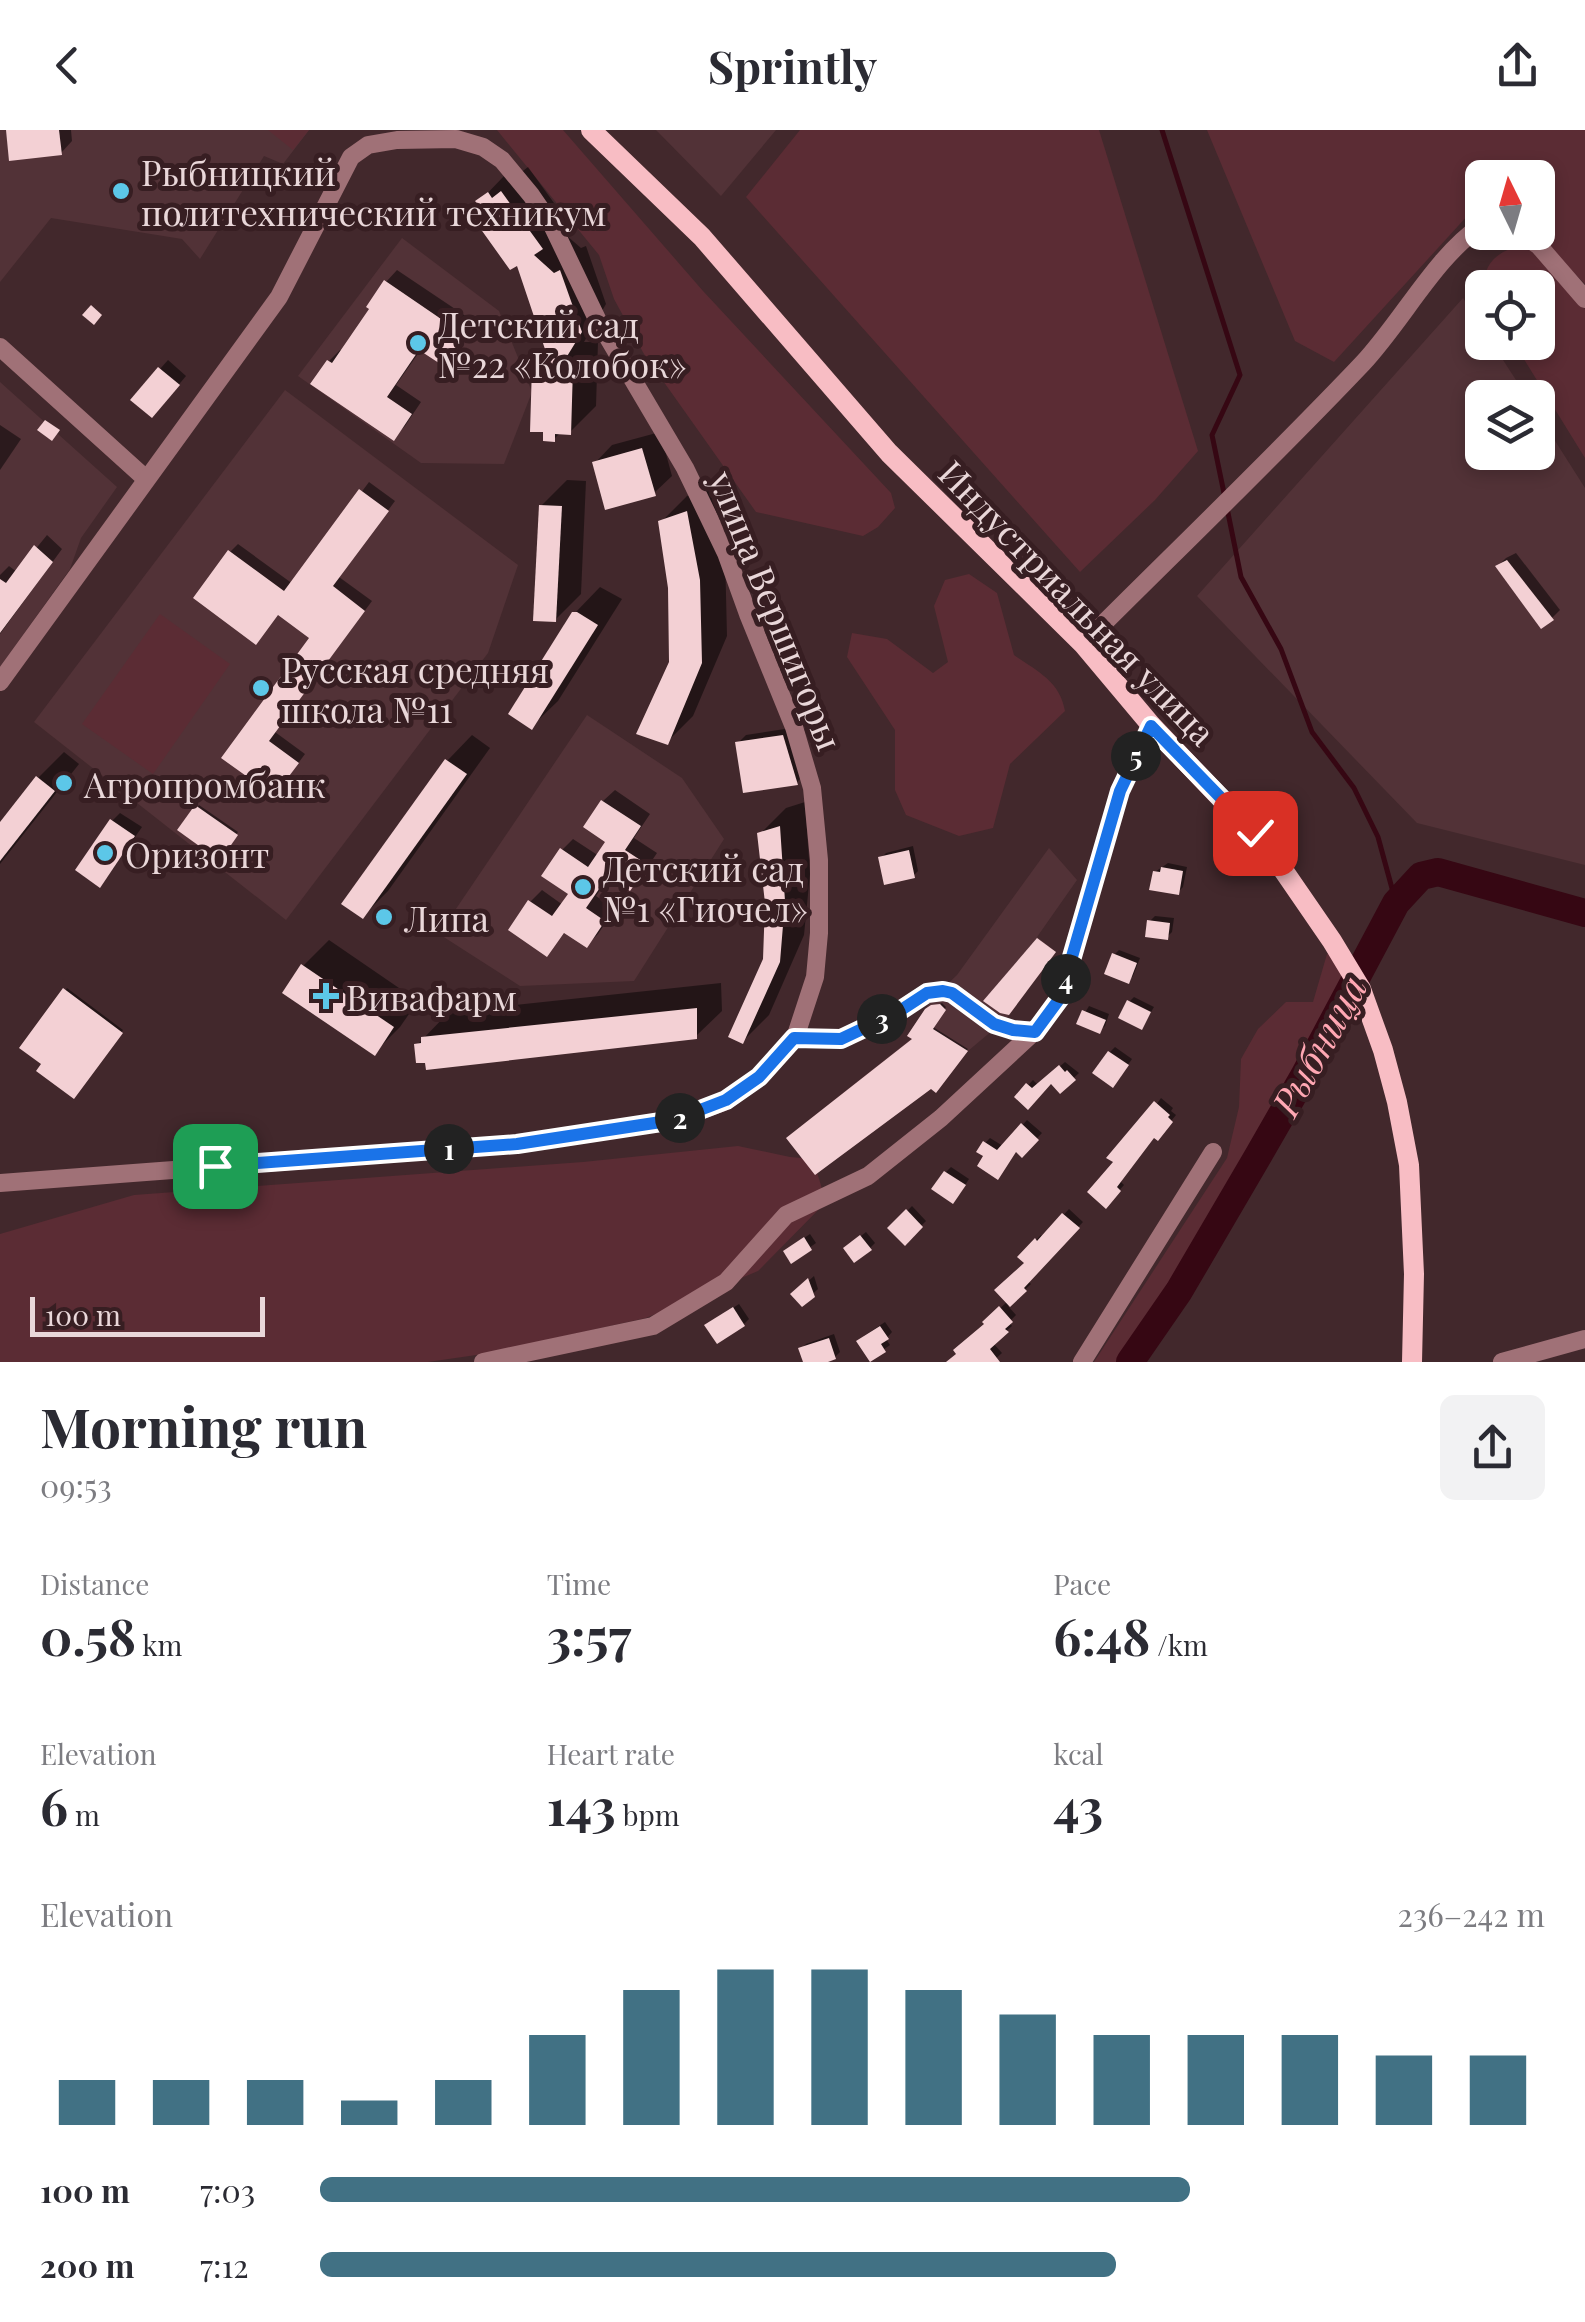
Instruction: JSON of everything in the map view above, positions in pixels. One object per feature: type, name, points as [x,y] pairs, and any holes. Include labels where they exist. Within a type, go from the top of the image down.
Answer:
[{"type":"main road","name":"Индустриальная улица","points":[[591,130],[702,236],[889,453],[1083,644],[1151,726],[1255,833],[1290,880],[1361,989],[1398,1102],[1408,1164],[1414,1274],[1412,1362]]},
{"type":"street","name":"улица Вершигоры","points":[[0,682],[279,297],[351,157],[368,145],[397,140],[456,139],[483,147],[502,160],[532,194],[553,227],[597,319],[685,468],[726,552],[794,727],[812,788],[820,860],[814,977],[794,1038],[759,1077],[726,1100],[674,1120],[517,1144],[0,1183]]},
{"type":"street","points":[[1083,644],[1366,360],[1465,239]]},
{"type":"street","points":[[1542,250],[1585,299]]},
{"type":"street","points":[[0,347],[146,479]]},
{"type":"street","points":[[483,1362],[653,1326],[726,1282],[786,1216],[868,1176],[941,1118],[1035,1032],[1060,998],[1120,791],[1151,726]]},
{"type":"street","points":[[794,1038],[841,1039],[898,1012],[927,993],[943,991],[952,993],[994,1024],[1035,1032]]},
{"type":"street","points":[[1082,1362],[1214,1152]]},
{"type":"street","points":[[1502,1362],[1585,1339]]},
{"type":"shaded area","name":"Рыбницкий политехнический техникум","points":[[0,130],[309,130],[283,164],[264,156],[200,259],[182,239],[51,218],[0,282]]},
{"type":"shaded area","points":[[268,130],[309,130],[293,150]]},
{"type":"shaded area","points":[[497,130],[563,130],[703,291],[891,493],[895,508],[878,527],[863,536],[756,512],[644,354],[614,299],[599,255]]},
{"type":"shaded area","points":[[656,130],[776,130],[721,196]]},
{"type":"shaded area","points":[[800,130],[1099,130],[1198,451],[1155,500],[1080,572],[746,197]]},
{"type":"shaded area","points":[[1207,130],[1585,130],[1585,284],[1551,250],[1555,250],[1555,160],[1465,160],[1465,218],[1334,362],[1295,341]]},
{"type":"shaded area","name":"Детский сад №22 «Колобок»","points":[[402,238],[499,311],[532,392],[504,464],[421,463],[298,376]]},
{"type":"shaded area","points":[[1507,250],[1531,250],[1549,270],[1487,270]]},
{"type":"shaded area","points":[[1555,276],[1585,309],[1585,458],[1555,409],[1555,380],[1537,380],[1524,360],[1555,360]]},
{"type":"shaded area","points":[[1463,298],[1465,360],[1503,360],[1516,380],[1465,380],[1465,470],[1555,470],[1555,441],[1585,488],[1585,865],[1417,823],[1197,596]]},
{"type":"shaded area","points":[[0,382],[117,487],[81,538],[70,569],[0,667]]},
{"type":"shaded area","name":"Русская средняя школа №11","points":[[285,390],[518,565],[488,653],[286,920],[34,722]]},
{"type":"shaded area","points":[[969,574],[997,593],[1014,655],[1053,684],[1065,711],[1010,764],[993,828],[959,836],[906,815],[895,790],[895,730],[847,657],[852,633],[887,639],[933,673],[948,662],[934,606],[945,580]]},
{"type":"shaded area","points":[[160,614],[230,664],[153,774],[82,724]]},
{"type":"shaded area","name":"Детский сад №1 «Гиочел»","points":[[587,715],[682,778],[724,839],[634,981],[520,986],[439,934]]},
{"type":"shaded area","points":[[1049,848],[1077,880],[1037,937],[1056,952],[1006,1019],[968,1051],[936,1093],[931,1089],[815,1175],[786,1138],[911,1039],[907,1036],[933,998],[957,975]]},
{"type":"shaded area","points":[[1327,954],[1335,955],[1347,969],[1344,987],[1323,1031],[1168,1296],[1118,1362],[1094,1362],[1227,1158],[1239,1107],[1241,1059],[1258,1029],[1286,1002],[1313,1002]]},
{"type":"shaded area","points":[[738,1146],[813,1159],[826,1202],[758,1271],[646,1318],[483,1354],[428,1362],[0,1362],[0,1234],[134,1195],[583,1162]]},
{"type":"building","points":[[6,130],[59,130],[62,155],[9,161]]},
{"type":"building","points":[[501,191],[543,249],[534,255],[554,273],[560,270],[582,332],[561,366],[573,367],[571,435],[555,434],[555,442],[543,441],[543,432],[530,432],[532,366],[551,367],[517,266],[510,270],[470,214],[480,207],[475,201],[488,192],[492,198]]},
{"type":"building","points":[[384,280],[466,336],[445,367],[419,350],[387,397],[412,414],[394,441],[310,384],[327,360],[332,363]]},
{"type":"building","points":[[91,305],[102,315],[94,325],[82,315]]},
{"type":"building","points":[[158,367],[180,385],[152,418],[130,400]]},
{"type":"building","points":[[45,420],[60,430],[52,441],[37,430]]},
{"type":"building","points":[[642,448],[656,496],[605,510],[592,462]]},
{"type":"building","points":[[359,489],[389,511],[333,586],[365,611],[269,741],[299,763],[274,796],[221,758],[309,638],[278,615],[256,645],[193,598],[228,550],[284,591]]},
{"type":"building","points":[[539,505],[562,506],[556,622],[533,621]]},
{"type":"building","points":[[687,511],[700,580],[702,663],[668,745],[636,734],[669,662],[668,588],[658,521]]},
{"type":"building","points":[[34,545],[53,562],[0,633],[0,579],[6,583]]},
{"type":"building","points":[[1507,560],[1554,620],[1541,629],[1495,566]]},
{"type":"building","points":[[572,612],[598,625],[532,730],[508,714]]},
{"type":"building","points":[[783,735],[798,785],[743,793],[735,742]]},
{"type":"building","points":[[445,759],[467,774],[363,919],[341,904]]},
{"type":"building","points":[[36,776],[55,791],[0,861],[0,822]]},
{"type":"building","points":[[601,800],[641,826],[625,850],[648,865],[630,891],[608,876],[586,908],[605,921],[587,948],[564,933],[547,957],[508,930],[528,900],[552,916],[568,894],[541,876],[560,848],[588,867],[605,842],[583,827]]},
{"type":"building","points":[[195,805],[238,835],[220,861],[177,830]]},
{"type":"building","name":"Оризонт","points":[[110,819],[135,836],[100,888],[75,870]]},
{"type":"building","points":[[780,826],[785,901],[780,962],[743,1044],[728,1037],[763,959],[765,903],[757,833]]},
{"type":"building","points":[[909,850],[915,878],[884,885],[878,857]]},
{"type":"building","points":[[1161,867],[1183,871],[1179,895],[1149,890],[1153,871],[1160,872]]},
{"type":"building","points":[[1147,920],[1170,923],[1168,940],[1145,937]]},
{"type":"building","points":[[1037,938],[1056,952],[1009,1015],[1000,1013],[983,1001]]},
{"type":"building","points":[[1112,953],[1137,963],[1129,984],[1104,974]]},
{"type":"building","points":[[301,964],[394,1027],[375,1056],[282,993]]},
{"type":"building","points":[[63,988],[123,1033],[74,1099],[36,1071],[41,1064],[19,1048]]},
{"type":"building","points":[[1127,1000],[1151,1012],[1142,1030],[1118,1018]]},
{"type":"building","points":[[940,1004],[946,1010],[933,1029],[968,1051],[936,1093],[931,1089],[815,1175],[786,1138],[912,1039],[907,1036],[925,1009]]},
{"type":"building","points":[[697,1008],[697,1039],[426,1070],[425,1063],[416,1063],[414,1044],[421,1043],[421,1037]]},
{"type":"building","points":[[1082,1010],[1106,1020],[1100,1034],[1076,1024]]},
{"type":"building","points":[[1108,1051],[1129,1065],[1113,1088],[1092,1073]]},
{"type":"building","points":[[1059,1065],[1076,1080],[1060,1094],[1051,1084],[1028,1110],[1014,1097],[1026,1083],[1032,1088]]},
{"type":"building","points":[[1154,1101],[1173,1122],[1158,1141],[1154,1138],[1117,1187],[1121,1191],[1106,1209],[1087,1192],[1113,1162],[1106,1158]]},
{"type":"building","points":[[1021,1123],[1039,1140],[1022,1158],[1016,1152],[998,1180],[977,1166],[983,1156],[976,1152],[983,1141],[997,1150]]},
{"type":"building","points":[[944,1171],[966,1185],[953,1204],[931,1189]]},
{"type":"building","points":[[906,1209],[923,1227],[905,1246],[887,1228]]},
{"type":"building","points":[[1062,1213],[1080,1228],[1010,1307],[994,1290],[1024,1263],[1017,1257]]},
{"type":"building","points":[[860,1235],[872,1250],[854,1263],[843,1248]]},
{"type":"building","points":[[804,1237],[812,1250],[791,1264],[783,1251]]},
{"type":"building","points":[[808,1278],[815,1297],[802,1307],[790,1294]]},
{"type":"building","points":[[999,1306],[1013,1322],[1005,1329],[1009,1332],[990,1349],[1000,1362],[946,1362],[956,1354],[953,1350]]},
{"type":"building","points":[[733,1307],[745,1326],[717,1344],[704,1325]]},
{"type":"building","points":[[880,1326],[889,1339],[881,1344],[886,1352],[870,1362],[856,1341]]},
{"type":"building","points":[[829,1338],[836,1359],[803,1362],[798,1348]]},
{"type":"waterway","points":[[1162,130],[1240,375],[1212,435],[1225,498]]},
{"type":"waterway","points":[[1227,508],[1241,577],[1281,649],[1312,732],[1354,788],[1378,837],[1396,903]]},
{"type":"waterway","name":"Рыбница","points":[[1130,1362],[1179,1291],[1258,1156],[1396,903],[1421,876],[1438,872],[1585,913]]},
{"type":"place","name":"Рыбницкий политехнический техникум","points":[[121,191]]},
{"type":"place","name":"Детский сад №22 «Колобок»","points":[[418,343]]},
{"type":"place","name":"Русская средняя школа №11","points":[[261,688]]},
{"type":"place","name":"Агропромбанк","points":[[64,783]]},
{"type":"place","name":"Оризонт","points":[[105,853]]},
{"type":"place","name":"Детский сад №1 «Гиочел»","points":[[583,887]]},
{"type":"place","name":"Липа","points":[[384,917]]},
{"type":"place","name":"Вивафарм","points":[[326,996]]},
{"type":"route","points":[[215,1166],[517,1144],[674,1120],[726,1100],[759,1077],[794,1038],[841,1039],[898,1012],[927,993],[952,993],[994,1024],[1035,1032],[1060,998],[1108,826],[1129,769],[1151,726],[1255,833]]}]
